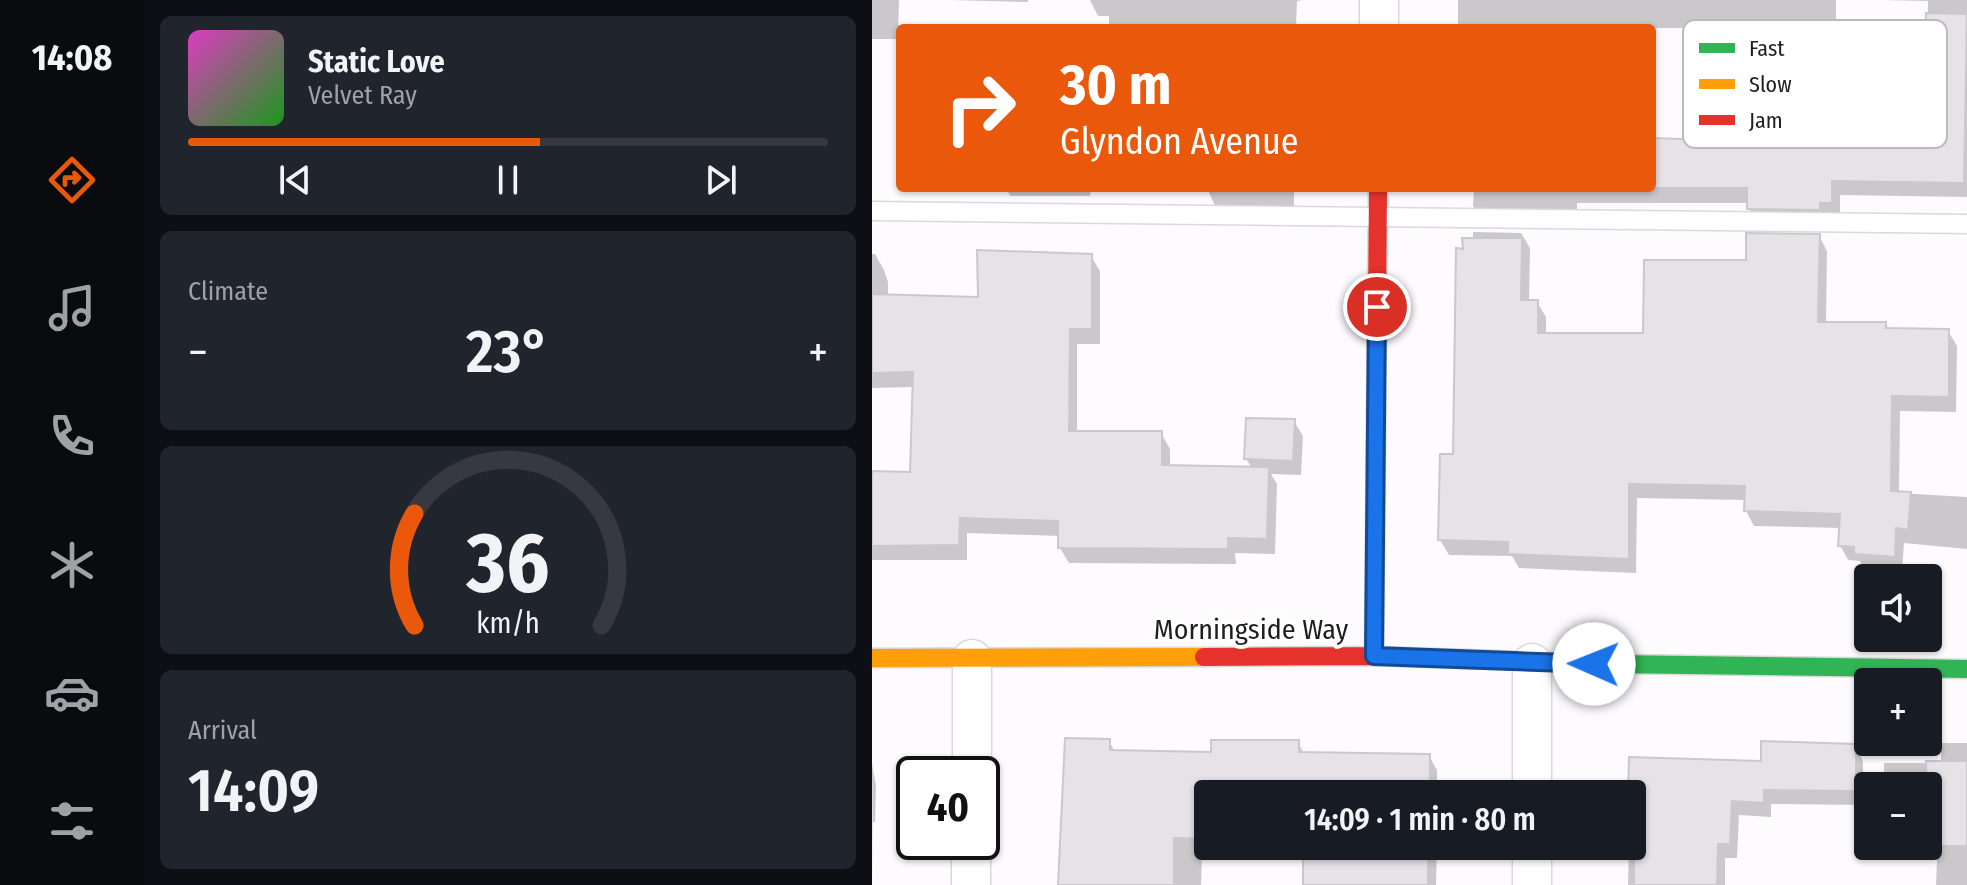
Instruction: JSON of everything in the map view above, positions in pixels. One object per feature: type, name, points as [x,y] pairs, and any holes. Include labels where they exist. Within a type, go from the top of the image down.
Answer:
[{"type":"street","points":[[1379,0],[1379,24]]},
{"type":"street","points":[[1374,656],[1378,192]]},
{"type":"street","name":"Morningside Way","points":[[872,658],[1374,656],[1532,663],[1967,669]]},
{"type":"street","points":[[972,659],[972,756]]},
{"type":"street","points":[[1532,663],[1532,780]]},
{"type":"street","points":[[971,860],[971,885]]},
{"type":"street","points":[[1532,860],[1532,885]]},
{"type":"lane","points":[[872,211],[1967,224]]},
{"type":"building","points":[[1926,13],[1967,14],[1964,183],[1832,181],[1832,203],[1820,203],[1820,210],[1747,209],[1747,188],[1656,188],[1656,138],[1683,139],[1683,148],[1947,148],[1947,20],[1926,20]]},
{"type":"building","points":[[1746,233],[1820,234],[1818,322],[1886,322],[1886,328],[1949,329],[1949,397],[1892,396],[1891,491],[1911,492],[1908,530],[1896,528],[1895,557],[1854,554],[1854,547],[1838,546],[1840,514],[1744,511],[1745,486],[1629,484],[1629,559],[1508,554],[1508,542],[1438,540],[1440,454],[1453,454],[1456,248],[1463,249],[1462,238],[1522,238],[1521,300],[1538,300],[1538,333],[1643,333],[1644,260],[1746,260]]},
{"type":"building","points":[[977,250],[1092,254],[1092,329],[1070,329],[1069,431],[1162,431],[1162,465],[1269,467],[1267,539],[1228,538],[1228,549],[1058,548],[1058,521],[960,518],[959,545],[872,546],[872,471],[910,472],[913,372],[872,373],[872,294],[978,297]]},
{"type":"building","points":[[1246,418],[1295,419],[1293,461],[1244,459]]},
{"type":"building","points":[[1065,738],[1110,739],[1110,750],[1211,752],[1211,740],[1299,740],[1299,752],[1430,754],[1430,780],[1194,780],[1194,839],[1174,838],[1174,885],[1058,885]]},
{"type":"building","points":[[1761,741],[1854,744],[1854,791],[1764,790],[1764,803],[1732,801],[1730,844],[1718,844],[1717,885],[1634,885],[1634,860],[1646,860],[1646,780],[1628,780],[1629,757],[1761,761]]},
{"type":"building","points":[[1926,761],[1967,761],[1967,846],[1942,846],[1942,772],[1926,772]]},
{"type":"building","points":[[1303,860],[1428,860],[1428,885],[1303,885]]},
{"type":"traffic: fast","points":[[1614,664],[1967,669]]},
{"type":"traffic: slow","points":[[872,658],[1204,657]]},
{"type":"traffic: jam","points":[[1374,656],[1378,192]]},
{"type":"traffic: jam","points":[[1204,657],[1374,656],[1614,664]]},
{"type":"route","points":[[1377,307],[1374,656],[1594,664]]}]
